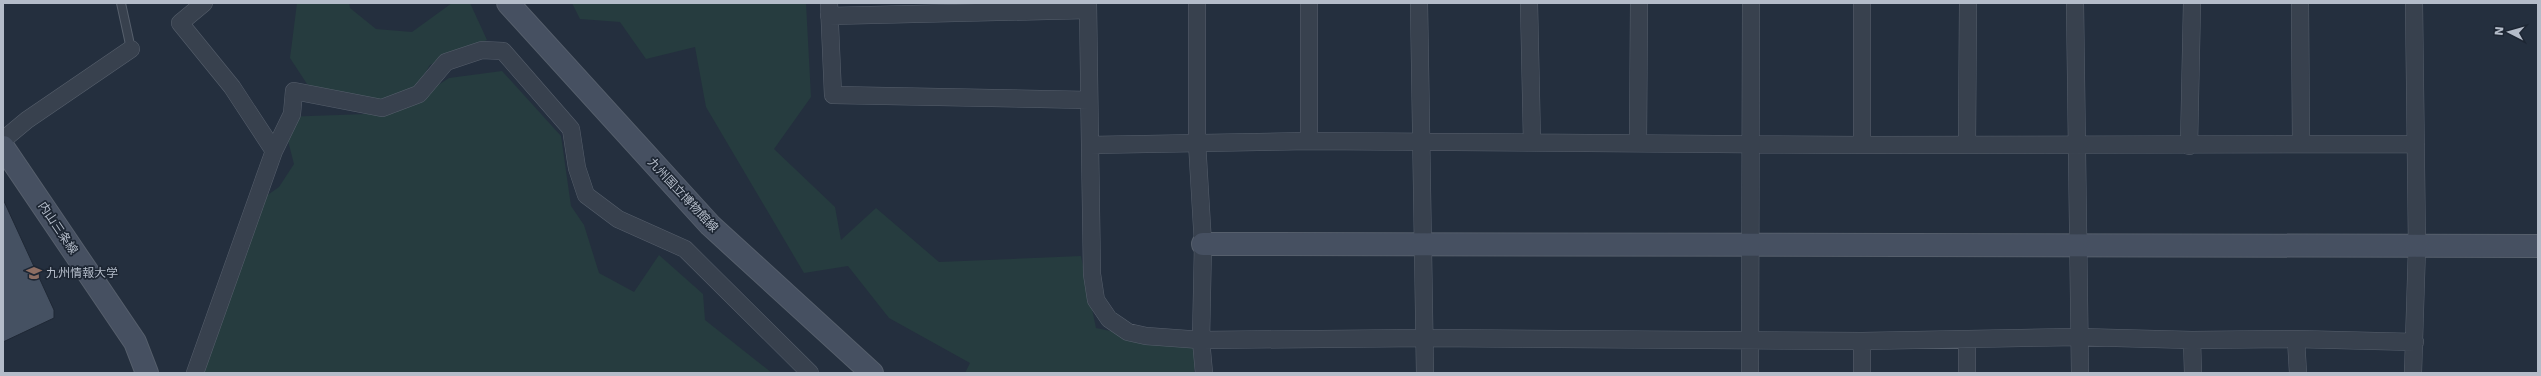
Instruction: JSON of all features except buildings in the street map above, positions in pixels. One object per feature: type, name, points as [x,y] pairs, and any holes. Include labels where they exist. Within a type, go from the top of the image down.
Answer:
[{"type":"street","points":[[204,3],[180,23],[232,87],[274,151]]},
{"type":"street","name":"九州国立博物館線","points":[[508,3],[710,226],[872,373]]},
{"type":"street","points":[[1197,3],[1197,142],[1203,244],[1201,340],[1204,373]]},
{"type":"street","points":[[1309,3],[1309,141]]},
{"type":"street","points":[[1419,3],[1425,373]]},
{"type":"street","points":[[1530,3],[1532,142]]},
{"type":"street","points":[[1638,143],[1639,3]]},
{"type":"street","points":[[1750,373],[1751,3]]},
{"type":"street","points":[[1862,3],[1862,145]]},
{"type":"street","points":[[1967,145],[1968,3]]},
{"type":"street","points":[[2075,3],[2077,245],[2080,373]]},
{"type":"street","points":[[2190,146],[2192,3]]},
{"type":"street","points":[[2300,3],[2301,144]]},
{"type":"street","points":[[2413,373],[2417,247],[2414,3]]},
{"type":"street","points":[[1089,100],[833,96],[829,10],[1088,7],[1092,274],[1096,300],[1109,319],[1128,332],[1146,336],[1201,340],[1425,338],[1750,339],[1862,341],[2079,337],[2192,340],[2296,339],[2415,342]]},
{"type":"street","points":[[3,140],[27,120],[131,49]]},
{"type":"street","points":[[195,373],[274,151],[292,114],[294,91],[382,108],[419,94],[446,62],[482,50],[503,52],[570,130],[577,168],[586,194],[618,219],[685,249],[810,373]]},
{"type":"street","points":[[1090,145],[1309,141],[1862,145],[2076,143],[2190,146],[2416,144]]},
{"type":"street","name":"内山三条線","points":[[3,147],[135,342],[147,373]]},
{"type":"street","points":[[1203,244],[2538,246]]},
{"type":"street","points":[[2296,339],[2298,373]]},
{"type":"street","points":[[1966,340],[1967,373]]},
{"type":"street","points":[[2192,340],[2193,373]]},
{"type":"street","points":[[1862,341],[1862,373]]},
{"type":"lane","points":[[121,3],[131,49]]},
{"type":"green space","points":[[297,3],[349,3],[350,8],[376,29],[412,32],[452,3],[470,3],[487,40],[430,65],[414,91],[383,101],[327,92],[307,84],[290,58]]},
{"type":"green space","points":[[572,3],[806,3],[811,97],[774,149],[835,207],[841,240],[876,208],[939,262],[1081,256],[1096,328],[1197,349],[1194,373],[965,373],[970,363],[889,318],[848,266],[804,273],[706,107],[695,47],[646,59],[620,22],[580,19]]},
{"type":"green space","points":[[502,71],[561,136],[571,206],[584,225],[599,273],[634,292],[659,255],[703,294],[705,320],[772,373],[199,373],[262,199],[279,187],[294,164],[282,117],[395,113],[449,78]]},
{"type":"place","name":"九州情報大学","points":[[34,273]]}]
